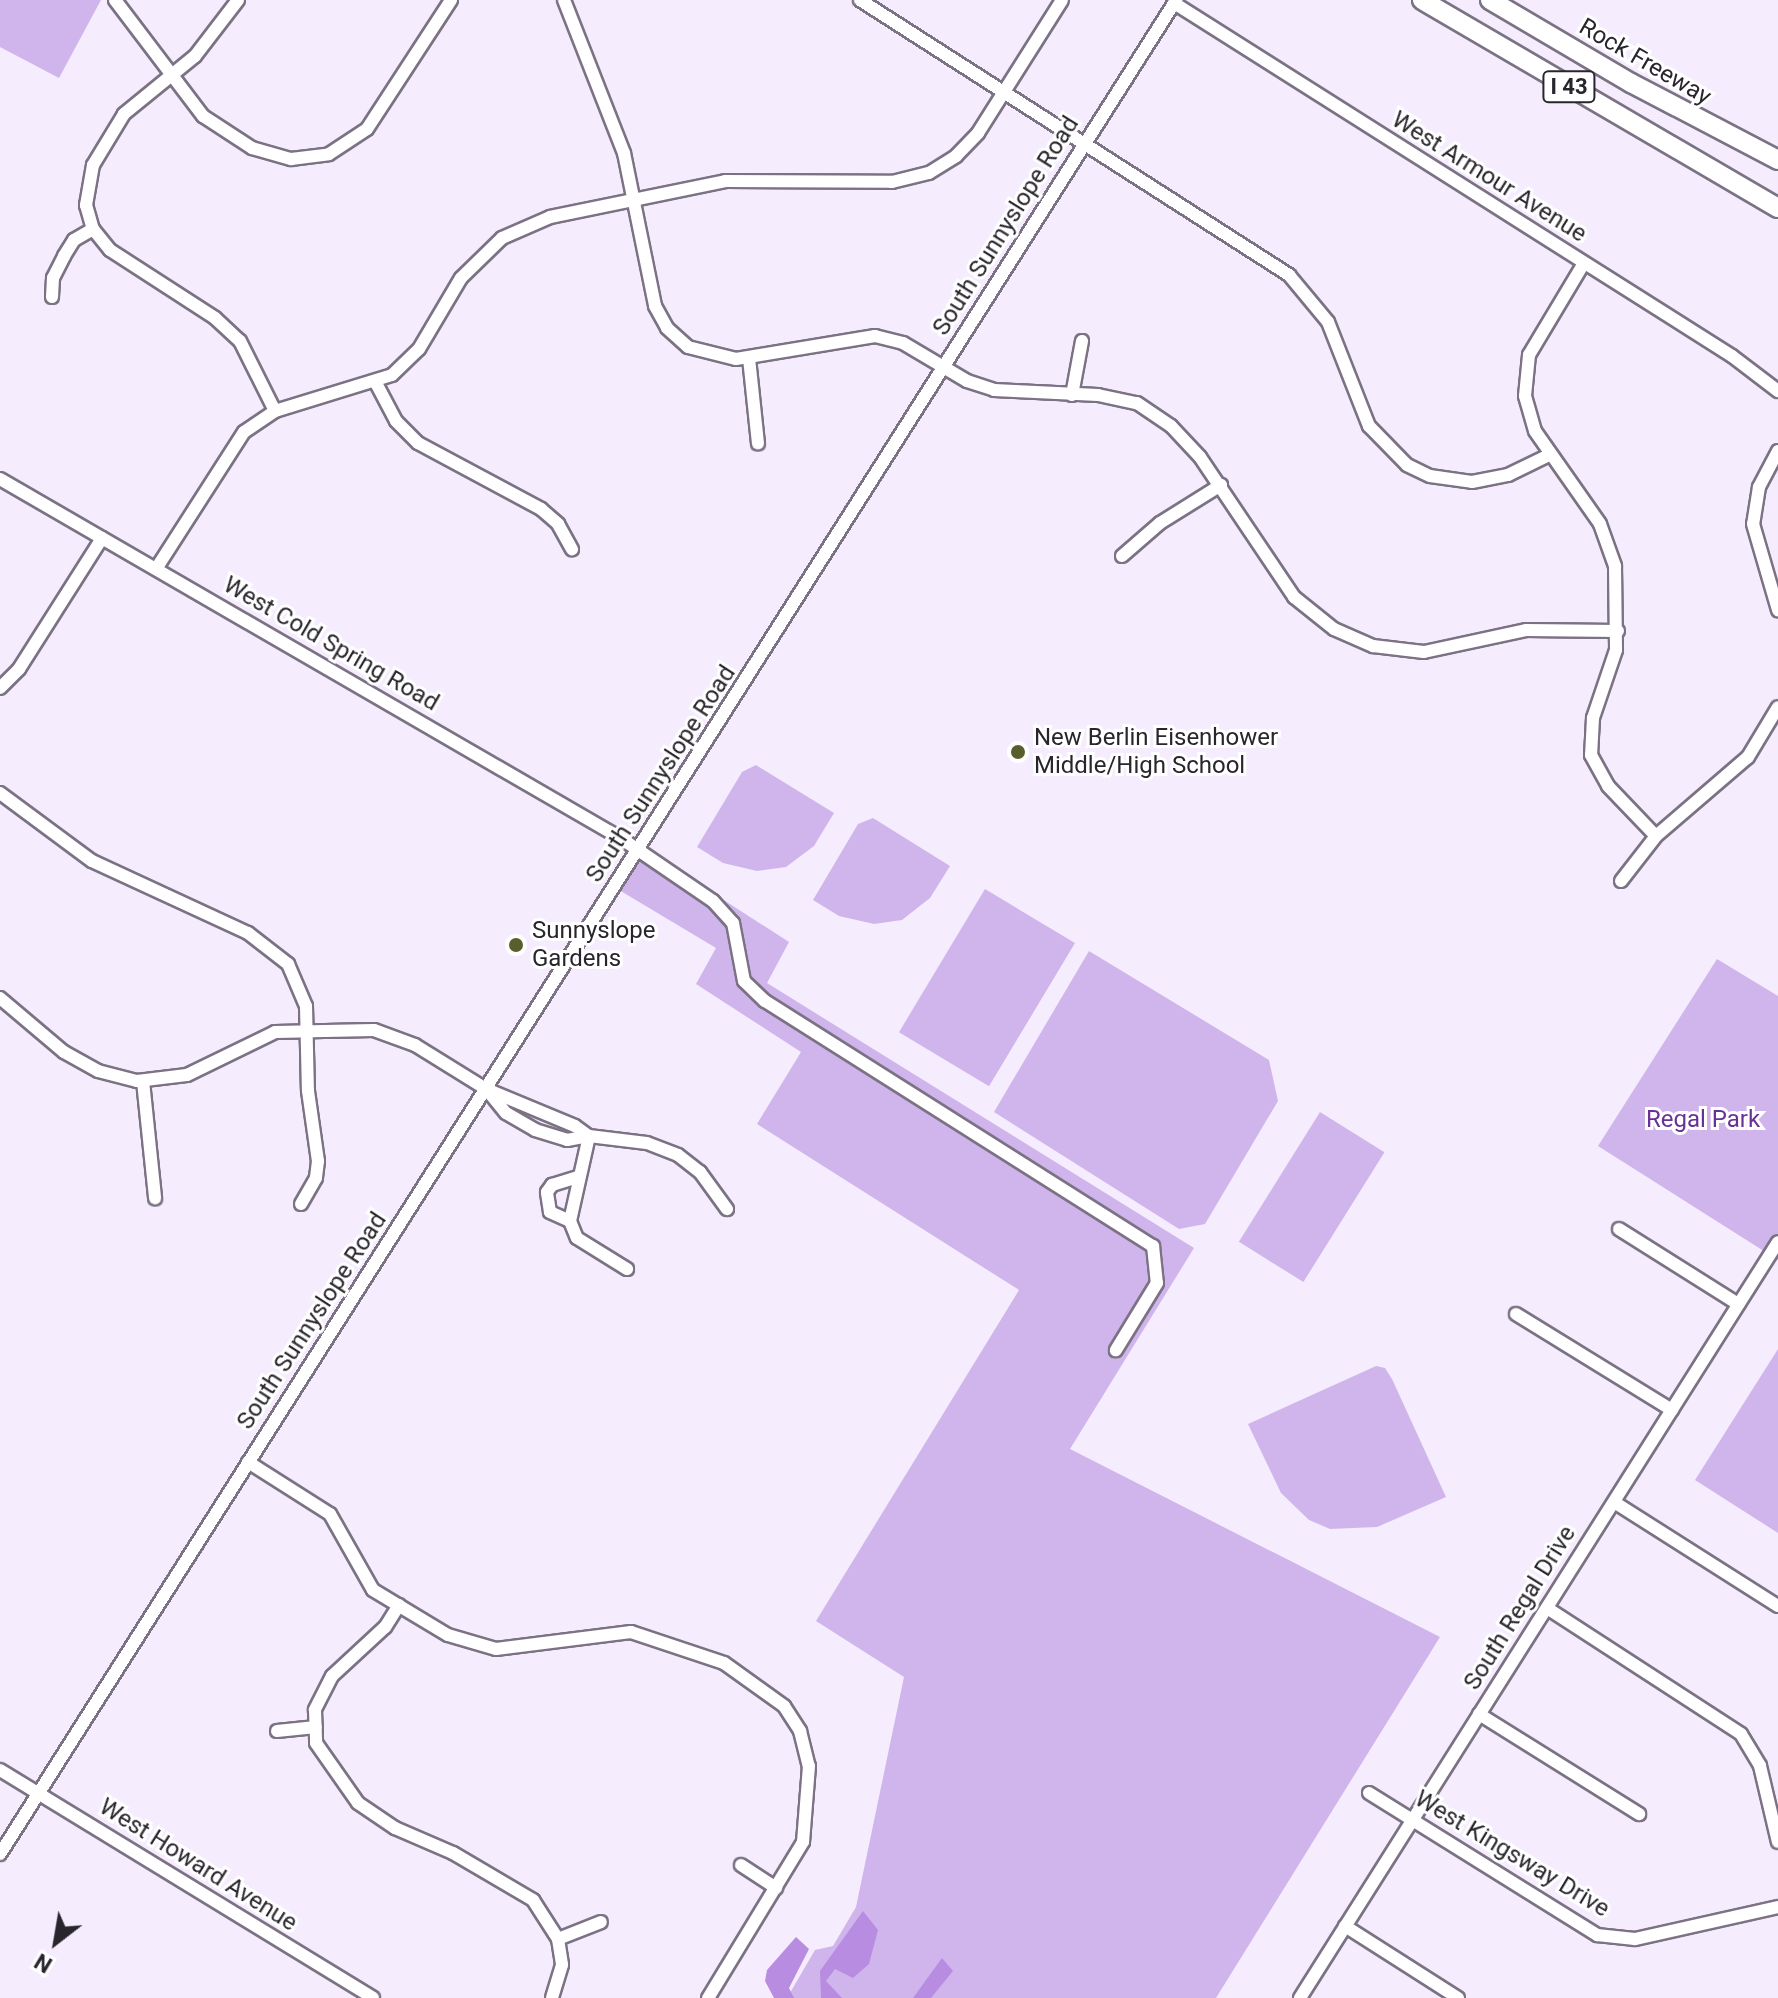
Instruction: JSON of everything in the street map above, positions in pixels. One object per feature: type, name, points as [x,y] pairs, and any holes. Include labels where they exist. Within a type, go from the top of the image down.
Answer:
[{"type":"highway","name":"I 43","points":[[1422,0],[1778,208]]},
{"type":"highway","name":"Rock Freeway","points":[[1490,0],[1644,90],[1778,160]]},
{"type":"street","points":[[115,0],[203,116],[252,148],[291,159],[329,154],[355,140],[375,119],[451,0]]},
{"type":"street","points":[[238,0],[213,38],[129,108],[93,165],[86,196],[93,229],[116,255],[233,333],[253,358],[275,411]]},
{"type":"street","points":[[564,0],[618,136],[636,199],[651,293],[667,328],[704,355],[749,358],[875,336],[903,343],[943,367],[1004,393],[1122,399],[1155,414],[1184,438],[1221,485],[1288,589],[1324,623],[1354,640],[1424,652],[1526,630],[1618,631]]},
{"type":"street","points":[[860,0],[1268,257],[1304,289],[1328,322],[1369,426],[1407,465],[1430,476],[1472,482],[1508,475],[1549,455]]},
{"type":"street","points":[[156,569],[244,432],[275,411],[376,383],[411,358],[461,278],[502,238],[550,217],[758,178],[909,179],[962,151],[1062,0]]},
{"type":"street","name":"South Sunnyslope Road","points":[[0,1854],[1175,1]]},
{"type":"street","name":"West Armour Avenue","points":[[1175,1],[1778,391]]},
{"type":"street","points":[[52,297],[53,278],[64,256],[74,240],[93,229]]},
{"type":"street","points":[[1584,263],[1534,345],[1526,370],[1529,412],[1549,455],[1585,501],[1609,546],[1617,578],[1618,631],[1593,718],[1591,755],[1608,786],[1656,836]]},
{"type":"street","points":[[1072,395],[1082,341]]},
{"type":"street","points":[[749,358],[758,444]]},
{"type":"street","points":[[376,383],[396,421],[418,443],[541,509],[558,524],[572,549]]},
{"type":"street","points":[[1778,451],[1759,487],[1753,524],[1778,610]]},
{"type":"street","name":"West Cold Spring Road","points":[[0,479],[622,839],[636,853],[713,901],[733,923],[744,981],[765,1001],[1153,1246],[1157,1283],[1116,1350]]},
{"type":"street","points":[[1122,556],[1160,523],[1221,485]]},
{"type":"street","points":[[0,688],[19,669],[102,538]]},
{"type":"street","points":[[1621,881],[1656,836],[1748,757],[1778,707]]},
{"type":"street","points":[[0,793],[92,861],[267,944],[300,983],[308,1030],[308,1091],[318,1161],[314,1184],[301,1204]]},
{"type":"street","points":[[0,998],[40,1035],[81,1062],[111,1076],[143,1081],[187,1075],[275,1032],[386,1033],[434,1055],[486,1089],[506,1113],[535,1130],[567,1140],[589,1136],[647,1143],[678,1155],[700,1172],[727,1209]]},
{"type":"street","points":[[143,1081],[155,1198]]},
{"type":"street","points":[[589,1136],[570,1221],[577,1238],[627,1269]]},
{"type":"street","points":[[570,1221],[550,1212],[547,1192],[552,1185],[578,1177]]},
{"type":"street","points":[[1619,1229],[1738,1304]]},
{"type":"street","name":"South Regal Drive","points":[[1300,1998],[1778,1242]]},
{"type":"street","points":[[1516,1314],[1672,1410]]},
{"type":"street","points":[[248,1462],[330,1514],[373,1590],[448,1635],[496,1649],[631,1632],[678,1644],[724,1663],[784,1706],[800,1731],[810,1800],[803,1842],[708,1998]]},
{"type":"street","points":[[1614,1502],[1778,1606]]},
{"type":"street","points":[[399,1605],[385,1627],[332,1676],[315,1710],[316,1743],[358,1803],[395,1828],[453,1853],[533,1900],[558,1939],[562,1965],[552,1998]]},
{"type":"street","points":[[1547,1608],[1741,1734],[1754,1751],[1773,1793],[1778,1842]]},
{"type":"street","points":[[1479,1714],[1639,1814]]},
{"type":"street","points":[[277,1731],[316,1727]]},
{"type":"street","name":"West Howard Avenue","points":[[0,1770],[373,1998]]},
{"type":"street","name":"West Kingsway Drive","points":[[1369,1793],[1577,1925],[1612,1938],[1635,1939],[1778,1907]]},
{"type":"street","points":[[741,1865],[776,1888]]},
{"type":"street","points":[[558,1939],[601,1922]]},
{"type":"street","points":[[1345,1926],[1458,1998]]},
{"type":"green space","points":[[0,0],[101,0],[59,78],[0,47]]},
{"type":"green space","points":[[756,765],[834,813],[814,846],[786,867],[757,871],[723,863],[697,847],[742,772]]},
{"type":"green space","points":[[873,818],[950,866],[930,898],[902,920],[874,924],[839,916],[813,900],[858,824]]},
{"type":"green space","points":[[640,846],[789,942],[767,983],[1194,1248],[1070,1449],[1440,1637],[1216,1998],[787,1998],[815,1950],[833,1946],[856,1907],[904,1677],[816,1621],[1019,1290],[757,1124],[801,1052],[696,984],[716,948],[614,887]]},
{"type":"green space","points":[[985,889],[1075,943],[989,1086],[899,1032]]},
{"type":"green space","points":[[1089,951],[1269,1060],[1278,1101],[1205,1224],[1179,1229],[994,1112]]},
{"type":"green space","name":"Regal Park","points":[[1717,959],[1778,996],[1778,1260],[1598,1146]]},
{"type":"green space","points":[[1320,1112],[1384,1152],[1303,1282],[1239,1242]]},
{"type":"green space","points":[[1778,1349],[1778,1533],[1695,1480]]},
{"type":"green space","points":[[1376,1366],[1385,1368],[1392,1379],[1446,1497],[1377,1527],[1330,1529],[1309,1520],[1281,1493],[1248,1424]]},
{"type":"shaded area","points":[[863,1911],[878,1930],[869,1964],[853,1978],[835,1969],[826,1981],[842,1998],[821,1998],[820,1971]]},
{"type":"shaded area","points":[[796,1937],[809,1949],[789,1988],[794,1998],[774,1998],[765,1981],[767,1970]]},
{"type":"shaded area","points":[[942,1958],[953,1971],[931,1998],[913,1998]]},
{"type":"place","name":"New Berlin Eisenhower Middle/High School","points":[[1018,752]]},
{"type":"place","name":"Sunnyslope Gardens","points":[[516,945]]}]
